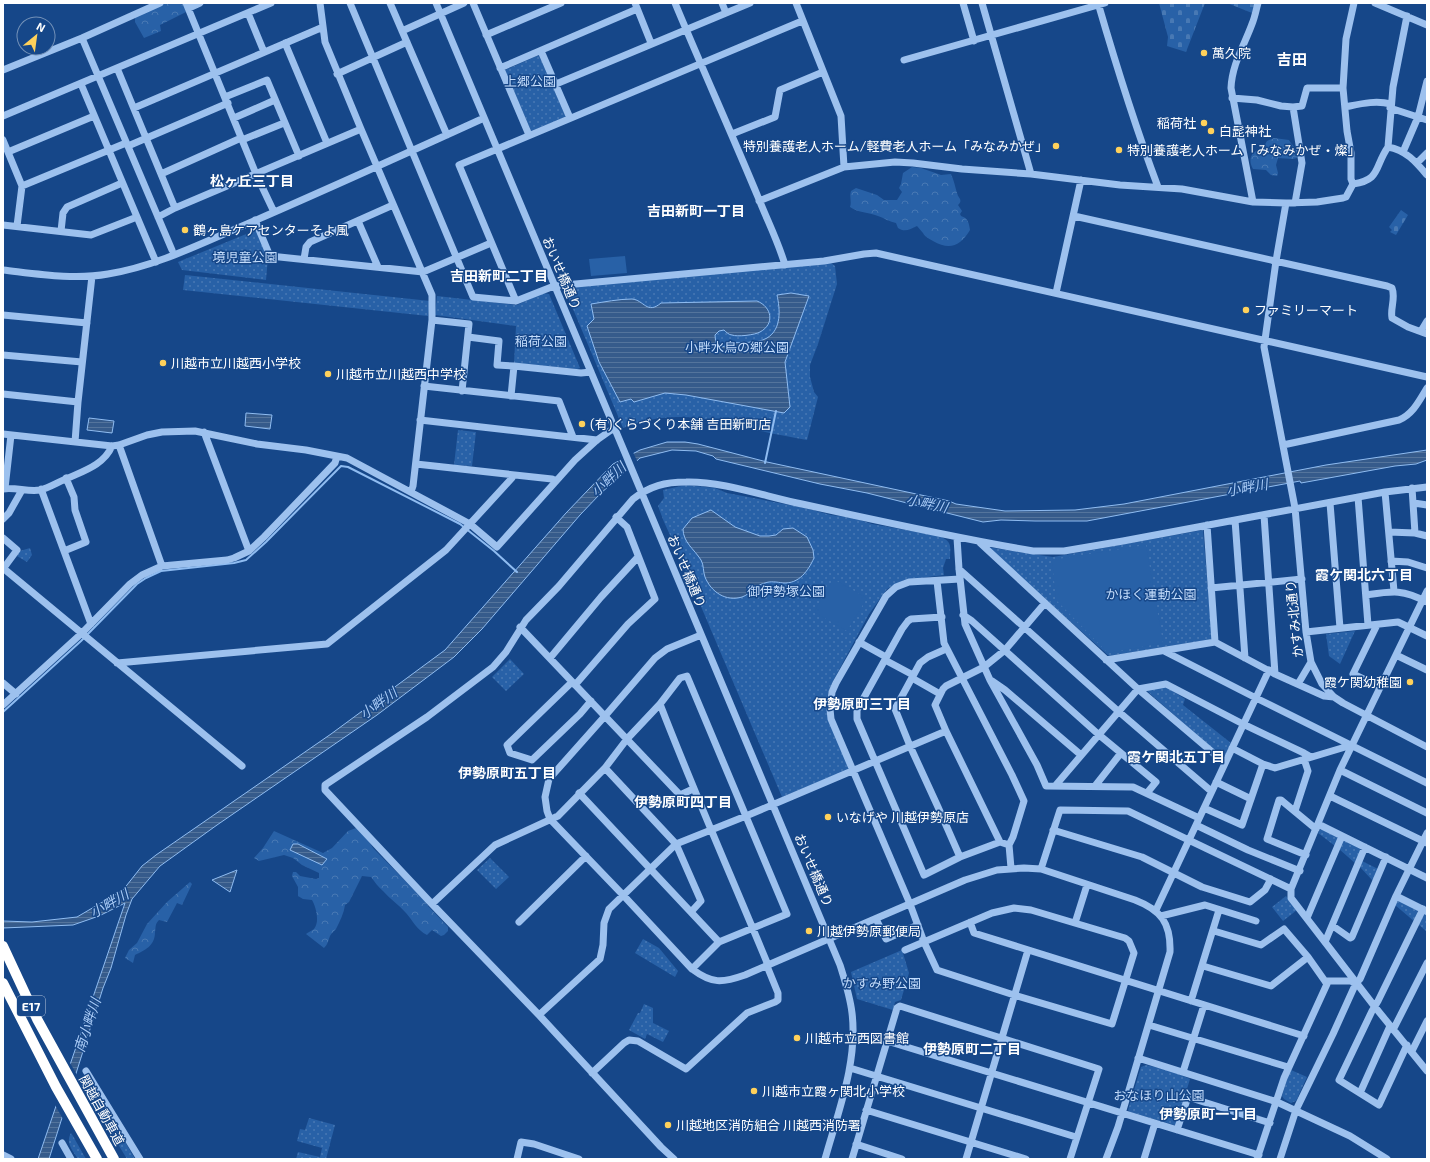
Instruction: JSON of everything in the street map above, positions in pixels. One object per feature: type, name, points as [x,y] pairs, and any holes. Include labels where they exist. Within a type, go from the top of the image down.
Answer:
[{"type":"highway","name":"関越自動車道","points":[[3,946],[37,1019],[114,1159]]},
{"type":"highway","name":"E17","points":[[3,983],[56,1087],[97,1159]]},
{"type":"street","points":[[3,70],[82,38],[160,3]]},
{"type":"street","points":[[200,3],[188,5],[256,174],[274,212]]},
{"type":"street","points":[[3,116],[271,3]]},
{"type":"street","points":[[320,3],[325,42],[337,74],[432,295],[432,320],[416,464],[411,492]]},
{"type":"street","points":[[350,3],[473,297],[516,301],[554,286],[836,260],[876,253],[1427,377]]},
{"type":"street","points":[[390,3],[447,135]]},
{"type":"street","name":"おいせ橋通り","points":[[436,3],[830,939],[844,977],[852,1013],[853,1039],[850,1068],[824,1159]]},
{"type":"street","points":[[402,31],[464,3]]},
{"type":"street","points":[[473,3],[529,135]]},
{"type":"street","points":[[486,35],[561,3]]},
{"type":"street","points":[[675,3],[778,243],[785,265]]},
{"type":"street","points":[[722,3],[726,13]]},
{"type":"street","points":[[556,84],[750,3]]},
{"type":"street","points":[[796,3],[841,116],[844,167]]},
{"type":"street","points":[[963,3],[974,41]]},
{"type":"street","points":[[982,3],[1031,174]]},
{"type":"street","points":[[1253,202],[1232,98],[1231,77],[1235,61],[1252,23],[1258,3]]},
{"type":"street","points":[[759,201],[844,167],[895,162],[962,170],[1031,174],[1182,189],[1253,202],[1317,202],[1346,197],[1353,184],[1351,179],[1351,153],[1347,131],[1343,88],[1346,39],[1354,3]]},
{"type":"street","points":[[1375,3],[1427,24]]},
{"type":"street","points":[[904,60],[1101,4],[1114,61],[1158,187]]},
{"type":"street","points":[[500,68],[541,51],[636,6],[652,43]]},
{"type":"street","points":[[248,13],[264,52]]},
{"type":"street","points":[[1353,184],[1368,181],[1372,177],[1383,153],[1388,147],[1391,106],[1398,57],[1407,16]]},
{"type":"street","points":[[516,301],[459,166],[529,135],[802,21]]},
{"type":"street","points":[[134,108],[323,28]]},
{"type":"street","points":[[82,38],[172,250]]},
{"type":"street","points":[[337,74],[407,42]]},
{"type":"street","points":[[285,43],[327,143]]},
{"type":"street","points":[[541,51],[570,118]]},
{"type":"street","points":[[117,68],[176,208]]},
{"type":"street","points":[[732,134],[775,117],[780,90],[823,72]]},
{"type":"street","points":[[22,186],[109,150],[146,139],[267,80],[299,156]]},
{"type":"street","points":[[1403,152],[1418,117],[1427,81]]},
{"type":"street","points":[[81,84],[156,262]]},
{"type":"street","points":[[1232,98],[1257,100],[1293,107],[1302,106],[1307,88],[1343,88]]},
{"type":"street","points":[[234,118],[275,100]]},
{"type":"street","points":[[1345,107],[1382,102],[1427,120]]},
{"type":"street","points":[[1293,107],[1302,163],[1295,203]]},
{"type":"street","points":[[8,152],[94,116]]},
{"type":"street","points":[[3,270],[67,276],[92,276],[126,271],[156,262],[274,212],[484,118]]},
{"type":"street","points":[[161,174],[242,139],[284,123]]},
{"type":"street","points":[[158,217],[361,129]]},
{"type":"street","points":[[3,140],[22,186],[17,226]]},
{"type":"street","points":[[1388,147],[1397,148],[1411,157],[1418,163],[1427,175]]},
{"type":"street","points":[[1418,163],[1427,153]]},
{"type":"street","points":[[1056,293],[1082,180]]},
{"type":"street","points":[[61,232],[63,213],[67,207],[122,183]]},
{"type":"street","name":"かすみ北通り","points":[[1286,203],[1264,347],[1295,508],[1306,632],[1311,662],[1322,684],[1334,697],[1366,716],[1426,745]]},
{"type":"street","points":[[304,259],[306,247],[310,242],[394,205]]},
{"type":"street","points":[[1074,216],[1392,288],[1394,297],[1392,318],[1408,327],[1424,332],[1427,321]]},
{"type":"street","points":[[3,225],[91,235],[137,217]]},
{"type":"street","points":[[255,220],[270,256],[423,272],[491,243]]},
{"type":"street","points":[[358,221],[378,267]]},
{"type":"street","points":[[75,442],[92,276]]},
{"type":"street","points":[[3,315],[87,323]]},
{"type":"street","points":[[432,320],[469,324],[462,390]]},
{"type":"street","points":[[468,337],[499,341],[497,365],[581,373],[591,372]]},
{"type":"street","points":[[3,355],[82,362]]},
{"type":"street","points":[[511,396],[514,366]]},
{"type":"street","points":[[424,386],[559,401],[573,437]]},
{"type":"street","points":[[1284,447],[1399,420],[1411,412],[1427,388]]},
{"type":"street","points":[[3,394],[78,402]]},
{"type":"street","points":[[420,420],[597,440]]},
{"type":"street","points":[[115,445],[110,452],[87,470],[41,490],[4,489],[7,435],[115,445],[162,432],[204,432],[257,444],[306,450],[354,460],[470,524],[497,547],[575,460],[597,440],[614,428]]},
{"type":"street","points":[[204,432],[248,550]]},
{"type":"street","points":[[115,445],[162,566]]},
{"type":"street","points":[[3,705],[82,633],[130,584],[142,575],[162,566],[227,560],[234,558],[248,550],[264,537],[321,479],[335,463],[337,456]]},
{"type":"street","points":[[416,464],[552,479],[556,481]]},
{"type":"street","points":[[117,663],[327,644],[455,542],[512,478],[512,475]]},
{"type":"street","points":[[64,551],[86,542],[75,510],[74,497],[66,478]]},
{"type":"street","points":[[674,1159],[325,790],[325,785],[428,718],[493,668],[506,652],[520,627],[559,586],[640,489],[657,485],[687,482],[705,483],[752,492],[887,524],[979,542],[1033,551],[1064,551],[1385,492],[1427,487]]},
{"type":"street","points":[[1412,488],[1415,533]]},
{"type":"street","points":[[3,519],[9,513],[22,490]]},
{"type":"street","points":[[41,490],[91,624]]},
{"type":"street","points":[[1385,492],[1394,591]]},
{"type":"street","points":[[1358,497],[1368,625]]},
{"type":"street","points":[[1330,503],[1340,628]]},
{"type":"street","points":[[1414,503],[1427,505]]},
{"type":"street","points":[[1156,910],[1256,698],[1272,672],[1269,582],[1264,515]]},
{"type":"street","points":[[590,701],[580,714],[532,760],[510,753],[507,745],[574,684],[628,624],[655,599],[627,527],[616,517]]},
{"type":"street","points":[[1235,520],[1245,658]]},
{"type":"street","points":[[1206,525],[1215,642]]},
{"type":"street","points":[[1389,532],[1415,533],[1427,536]]},
{"type":"street","points":[[3,538],[17,550],[3,568],[242,766]]},
{"type":"street","points":[[958,538],[959,569],[965,624],[990,680],[1037,765],[1046,786],[1134,787],[1199,818]]},
{"type":"street","points":[[979,542],[1106,660],[1225,763]]},
{"type":"street","points":[[550,658],[601,597],[638,557]]},
{"type":"street","points":[[1391,562],[1408,562],[1427,568]]},
{"type":"street","points":[[959,569],[1118,711],[1211,791]]},
{"type":"street","points":[[905,950],[924,942],[970,922],[992,912],[1014,908],[1031,910],[1125,938],[1129,941],[1134,952],[1112,1024],[1014,996],[937,970],[924,942],[910,904],[831,719],[830,709],[832,692],[836,683],[886,596],[896,587],[909,582],[960,579]]},
{"type":"street","points":[[1211,588],[1302,579]]},
{"type":"street","points":[[937,581],[946,649],[1024,801],[1014,837],[1010,845],[1011,868]]},
{"type":"street","points":[[1366,594],[1394,591],[1403,592],[1425,601]]},
{"type":"street","points":[[1427,591],[1425,601],[1409,627],[1340,770],[1300,871],[1291,889],[1291,898],[1356,983],[1427,1070]]},
{"type":"street","points":[[1000,842],[946,731],[935,705],[946,686],[984,667],[1005,650],[1045,603]]},
{"type":"street","points":[[963,615],[1005,650],[1098,734],[1156,782],[1147,792]]},
{"type":"street","points":[[942,617],[908,621],[902,629],[856,713],[857,718],[924,875],[960,857],[1000,842],[1010,845]]},
{"type":"street","points":[[1306,632],[1398,622],[1427,636]]},
{"type":"street","points":[[1377,625],[1353,674],[1380,687]]},
{"type":"street","points":[[520,627],[680,795],[693,789]]},
{"type":"street","points":[[701,635],[661,652],[549,779],[544,797],[550,819],[692,970],[702,977],[716,981],[728,980],[767,965],[965,880],[997,870],[1011,868],[1041,869],[1135,900],[1156,910],[1161,916],[1169,935],[1170,952],[1114,1142],[1106,1159]]},
{"type":"street","points":[[859,642],[940,694]]},
{"type":"street","points":[[1106,660],[1215,642],[1272,672],[1324,696],[1334,697]]},
{"type":"street","points":[[946,649],[924,660],[912,676],[895,709],[960,857]]},
{"type":"street","points":[[1164,651],[1427,782]]},
{"type":"street","points":[[1396,655],[1427,670]]},
{"type":"street","points":[[1298,684],[1311,662]]},
{"type":"street","points":[[432,904],[495,845],[558,816],[605,768],[627,739],[660,704],[680,678],[687,676],[787,914],[719,942],[692,970]]},
{"type":"street","points":[[990,680],[1005,690],[1081,755]]},
{"type":"street","points":[[3,683],[16,694]]},
{"type":"street","points":[[1055,786],[1138,688],[1166,684],[1304,753],[1308,758],[1308,771],[1295,811]]},
{"type":"street","points":[[592,1073],[624,1043],[630,1040],[638,1041],[686,1069],[747,1013],[778,1000],[778,993],[753,929],[712,830],[693,789],[660,704]]},
{"type":"street","points":[[539,1015],[600,958],[603,945],[604,923],[609,909],[676,844],[854,771],[946,731]]},
{"type":"street","points":[[1232,748],[1262,764],[1275,768],[1352,744]]},
{"type":"street","points":[[1095,786],[1121,753]]},
{"type":"street","points":[[1204,808],[1241,825],[1262,764]]},
{"type":"street","points":[[605,768],[676,844],[701,901],[691,912]]},
{"type":"street","points":[[1340,770],[1427,812]]},
{"type":"street","points":[[1216,782],[1251,799]]},
{"type":"street","points":[[580,793],[719,942]]},
{"type":"street","points":[[1330,796],[1425,842]]},
{"type":"street","points":[[1306,855],[1267,839],[1279,800],[1317,827],[1342,836],[1427,878]]},
{"type":"street","points":[[1041,869],[1060,810],[1128,810],[1291,889]]},
{"type":"street","points":[[1196,825],[1248,850],[1300,871]]},
{"type":"street","points":[[1053,830],[1142,858],[1202,887],[1250,902],[1265,890],[1271,880]]},
{"type":"street","points":[[1280,1159],[1296,1110],[1356,983],[1360,980],[1396,896],[1425,842],[1427,833]]},
{"type":"street","points":[[1307,918],[1342,836]]},
{"type":"street","points":[[1325,942],[1365,847]]},
{"type":"street","points":[[519,922],[586,856]]},
{"type":"street","points":[[1333,926],[1350,938],[1352,937],[1386,858]]},
{"type":"street","points":[[1075,924],[1086,885]]},
{"type":"street","points":[[1396,896],[1425,910],[1372,1011],[1339,1080],[1379,1105],[1409,1048],[1427,1021]]},
{"type":"street","points":[[1161,916],[1205,905],[1256,922]]},
{"type":"street","points":[[1191,1001],[1214,931],[1219,910]]},
{"type":"street","points":[[876,919],[886,939],[918,925]]},
{"type":"street","points":[[970,922],[974,934],[1304,1036]]},
{"type":"street","points":[[887,1041],[1088,1102],[1258,1157],[1288,1067],[1304,1036],[1327,984],[1308,957],[1284,929],[1261,945],[1214,931]]},
{"type":"street","points":[[966,1159],[1028,950]]},
{"type":"street","points":[[1202,966],[1271,986],[1308,957]]},
{"type":"street","points":[[1360,1093],[1392,1028],[1427,963]]},
{"type":"street","points":[[1325,981],[1350,981],[1356,983]]},
{"type":"street","points":[[1183,1072],[1204,1005]]},
{"type":"street","points":[[852,1159],[897,1008],[900,1006],[1099,1069],[1070,1159]]},
{"type":"street","points":[[1149,1025],[1288,1067]]},
{"type":"street","points":[[1138,1058],[1277,1102],[1356,1140],[1387,1159]]},
{"type":"street","points":[[850,1068],[1076,1137]]},
{"type":"street","points":[[86,1071],[140,1159]]},
{"type":"street","points":[[1177,1130],[1188,1097],[1270,1123]]},
{"type":"street","points":[[866,1110],[1026,1159]]},
{"type":"street","points":[[1145,1159],[1155,1123]]},
{"type":"street","points":[[517,1159],[521,1142],[534,1144],[579,1159]]},
{"type":"street","points":[[62,1143],[71,1159]]},
{"type":"street","points":[[856,1144],[902,1159]]},
{"type":"street","points":[[3,1155],[11,1159]]},
{"type":"green space","points":[[165,3],[183,3],[186,12],[160,25],[161,31],[144,38],[135,22],[135,17]]},
{"type":"green space","points":[[1159,3],[1205,3],[1186,52],[1167,46],[1168,37]]},
{"type":"green space","points":[[1227,3],[1255,3],[1252,13]]},
{"type":"green space","name":"上郷公園","points":[[539,55],[566,117],[531,131],[505,70]]},
{"type":"green space","points":[[1274,138],[1289,140],[1297,155],[1297,158],[1293,159],[1278,158],[1276,165],[1278,173],[1277,176],[1271,175],[1266,170],[1253,169],[1250,162],[1253,153],[1263,148],[1267,141]]},
{"type":"green space","points":[[912,167],[921,168],[941,175],[951,174],[960,200],[958,205],[962,211],[960,214],[968,221],[970,230],[958,243],[949,246],[939,244],[926,237],[917,226],[908,230],[903,230],[898,228],[896,223],[850,207],[851,191],[856,188],[877,195],[884,200],[897,200],[902,192],[899,188],[903,173]]},
{"type":"green space","points":[[1401,210],[1408,215],[1396,235],[1390,232],[1392,230],[1389,227]]},
{"type":"green space","name":"境児童公園","points":[[256,230],[268,258],[266,280],[182,270],[178,262]]},
{"type":"green space","points":[[625,256],[627,273],[591,276],[589,259]]},
{"type":"green space","name":"小畔水鳥の郷公園","points":[[831,263],[835,266],[837,284],[810,365],[810,377],[814,392],[818,397],[807,440],[721,422],[686,417],[657,419],[623,428],[565,290],[567,287]]},
{"type":"green space","points":[[185,275],[430,301],[428,316],[183,290]]},
{"type":"green space","name":"稲荷公園","points":[[543,293],[549,294],[580,368],[577,369],[514,363],[516,326],[435,315],[437,296],[517,305]]},
{"type":"green space","points":[[458,430],[476,432],[472,466],[454,465]]},
{"type":"green space","name":"御伊勢塚公園","points":[[686,485],[715,488],[727,493],[805,508],[831,515],[854,518],[872,524],[940,536],[949,543],[950,559],[946,559],[943,568],[944,575],[904,580],[887,589],[869,614],[833,681],[828,693],[827,710],[849,767],[847,770],[782,797],[658,506],[664,498],[663,490]]},
{"type":"green space","name":"かほく運動公園","points":[[1203,530],[1212,639],[1109,656],[987,547],[1053,557]]},
{"type":"green space","points":[[1146,545],[1163,643],[1108,653],[1056,600],[1052,560]]},
{"type":"green space","points":[[30,548],[32,555],[27,562],[17,556],[20,551]]},
{"type":"green space","points":[[833,579],[867,598],[847,631],[814,612]]},
{"type":"green space","points":[[1355,631],[1340,664],[1329,656],[1326,634]]},
{"type":"green space","points":[[510,659],[524,674],[506,691],[492,677]]},
{"type":"green space","points":[[1165,686],[1185,699],[1183,705],[1231,743],[1225,756],[1222,757],[1147,691],[1149,689]]},
{"type":"green space","points":[[356,828],[367,838],[373,848],[425,901],[448,927],[448,931],[444,935],[441,936],[432,930],[427,935],[424,933],[371,877],[362,876],[349,902],[345,905],[343,914],[336,929],[330,935],[324,948],[306,934],[313,930],[316,926],[316,910],[312,900],[303,899],[298,896],[298,887],[292,876],[293,872],[296,872],[300,876],[316,879],[319,878],[319,873],[302,865],[293,858],[284,855],[259,861],[254,858],[263,848],[274,831],[323,853],[332,848],[348,831]]},
{"type":"green space","points":[[1322,829],[1337,836],[1338,839],[1335,846],[1318,833]]},
{"type":"green space","points":[[1344,840],[1361,848],[1356,864],[1339,849],[1342,841]]},
{"type":"green space","points":[[490,858],[509,877],[496,889],[477,870]]},
{"type":"green space","points":[[1362,861],[1378,869],[1373,881],[1359,866]]},
{"type":"green space","points":[[190,882],[192,884],[182,905],[177,903],[167,922],[159,920],[157,923],[155,937],[149,947],[135,955],[133,963],[125,958],[129,950],[137,943],[147,924],[167,902]]},
{"type":"green space","points":[[1286,896],[1297,910],[1283,921],[1272,907]]},
{"type":"green space","points":[[1399,900],[1418,910],[1415,922],[1395,905]]},
{"type":"green space","points":[[1427,914],[1427,932],[1418,924],[1422,915]]},
{"type":"green space","points":[[643,939],[659,948],[678,971],[675,977],[635,953]]},
{"type":"green space","name":"かすみ野公園","points":[[902,950],[909,973],[901,1000],[895,1002],[893,1010],[857,999],[851,972]]},
{"type":"green space","points":[[644,1004],[653,1008],[653,1023],[669,1031],[663,1042],[647,1034],[645,1039],[629,1030]]},
{"type":"green space","name":"おなほり山公園","points":[[1146,1065],[1172,1071],[1190,1079],[1176,1125],[1130,1112],[1128,1110],[1141,1067]]},
{"type":"green space","points":[[1291,1070],[1307,1077],[1296,1101],[1291,1103],[1282,1096]]},
{"type":"green space","points":[[85,1082],[91,1083],[135,1159],[127,1159],[88,1095],[83,1085]]},
{"type":"green space","points":[[309,1118],[335,1125],[326,1159],[296,1159],[298,1152],[320,1157],[322,1148],[297,1141],[300,1129],[305,1130]]},
{"type":"green space","points":[[71,1133],[86,1159],[78,1159],[72,1150],[69,1144],[69,1137]]},
{"type":"water","points":[[791,293],[809,296],[785,362],[790,407],[784,413],[686,395],[665,393],[634,402],[631,399],[620,402],[599,362],[587,326],[594,319],[591,304],[612,301],[632,299],[652,308],[661,303],[757,301],[766,307],[770,320],[765,329],[758,333],[738,336],[731,335],[724,330],[719,331],[715,335],[716,345],[721,347],[726,346],[729,343],[758,341],[767,338],[772,334],[778,324],[779,306],[777,295]]},
{"type":"water","points":[[246,413],[272,415],[270,429],[245,426]]},
{"type":"water","points":[[89,418],[114,421],[112,433],[87,430]]},
{"type":"water","points":[[667,442],[698,444],[767,462],[949,501],[956,504],[1005,511],[1075,510],[1124,504],[1326,465],[1427,450],[1427,460],[1416,464],[1395,466],[1301,483],[1300,481],[1087,521],[1001,520],[983,522],[867,493],[820,484],[716,459],[713,456],[696,451],[672,450],[640,458],[600,494],[580,515],[482,629],[454,657],[377,715],[160,866],[132,899],[49,1159],[38,1159],[125,903],[99,916],[73,925],[3,928],[3,921],[32,922],[77,917],[123,890],[142,866],[156,855],[331,734],[445,650],[566,513],[613,464],[640,450]]},
{"type":"water","points":[[711,510],[735,527],[760,536],[776,535],[783,529],[793,528],[807,537],[813,550],[814,558],[812,563],[802,576],[789,583],[767,582],[758,586],[745,596],[736,598],[725,597],[711,587],[704,575],[702,562],[683,534],[683,529],[692,518]]},
{"type":"water","points":[[293,844],[298,844],[327,859],[322,865],[290,850]]},
{"type":"water","points":[[237,870],[230,892],[212,880]]},
{"type":"pier","points":[[633,452],[638,463],[625,475],[618,459]]},
{"type":"pier","points":[[69,1061],[77,1075],[63,1119],[55,1105]]},
{"type":"waterway","points":[[765,463],[776,411]]},
{"type":"waterway","points":[[3,712],[81,641],[137,584],[161,571],[234,563],[246,560],[266,542],[341,466],[348,467],[460,524],[494,551],[517,572]]},
{"type":"place","name":"萬久院","points":[[1204,53]]},
{"type":"place","name":"稲荷社","points":[[1204,123]]},
{"type":"place","name":"白髭神社","points":[[1211,131]]},
{"type":"place","name":"特別養護老人ホーム/軽費老人ホーム「みなみかぜ」","points":[[1056,146]]},
{"type":"place","name":"特別養護老人ホーム「みなみかぜ・燦」","points":[[1119,150]]},
{"type":"place","name":"鶴ヶ島ケアセンターそよ風","points":[[185,230]]},
{"type":"place","name":"ファミリーマート","points":[[1246,310]]},
{"type":"place","name":"川越市立川越西小学校","points":[[163,363]]},
{"type":"place","name":"川越市立川越西中学校","points":[[328,374]]},
{"type":"place","name":"(有)くらづくり本舗 吉田新町店","points":[[582,424]]},
{"type":"place","name":"霞ケ関幼稚園","points":[[1410,682]]},
{"type":"place","name":"いなげや 川越伊勢原店","points":[[828,817]]},
{"type":"place","name":"川越伊勢原郵便局","points":[[809,931]]},
{"type":"place","name":"川越市立西図書館","points":[[797,1038]]},
{"type":"place","name":"川越市立霞ヶ関北小学校","points":[[754,1091]]},
{"type":"place","name":"川越地区消防組合 川越西消防署","points":[[668,1125]]},
{"type":"district","name":"吉田","points":[[1292,59]]},
{"type":"district","name":"松ヶ丘三丁目","points":[[252,180]]},
{"type":"district","name":"吉田新町一丁目","points":[[696,210]]},
{"type":"district","name":"吉田新町二丁目","points":[[499,275]]},
{"type":"district","name":"霞ケ関北六丁目","points":[[1364,574]]},
{"type":"district","name":"伊勢原町三丁目","points":[[862,703]]},
{"type":"district","name":"霞ケ関北五丁目","points":[[1176,756]]},
{"type":"district","name":"伊勢原町五丁目","points":[[507,772]]},
{"type":"district","name":"伊勢原町四丁目","points":[[683,801]]},
{"type":"district","name":"伊勢原町二丁目","points":[[972,1048]]},
{"type":"district","name":"伊勢原町一丁目","points":[[1208,1113]]},
{"type":"water label","name":"小畔川","points":[[608,479]]},
{"type":"water label","name":"小畔川","points":[[1247,487]]},
{"type":"water label","name":"小畔川","points":[[927,503]]},
{"type":"water label","name":"小畔川","points":[[378,703]]},
{"type":"water label","name":"小畔川","points":[[109,903]]},
{"type":"water label","name":"南小畔川","points":[[87,1025]]}]
